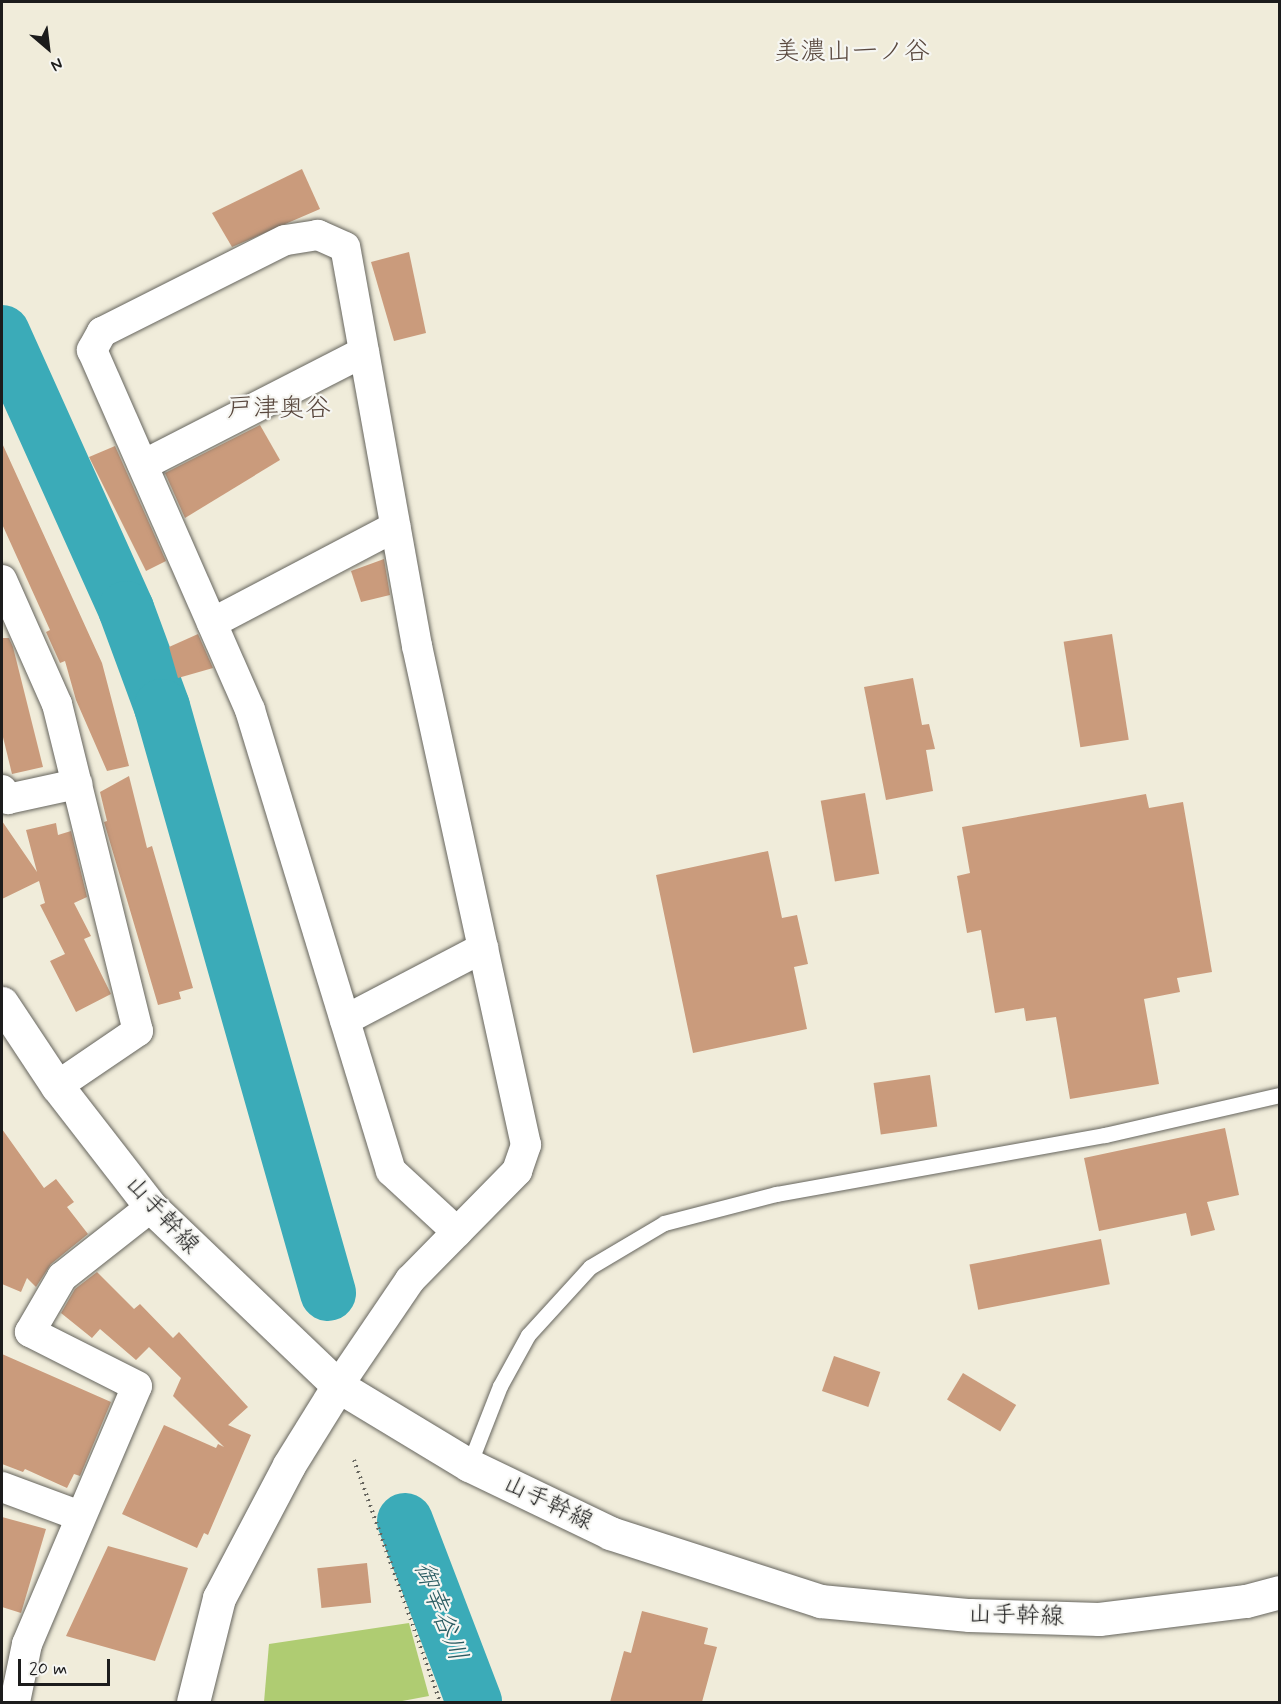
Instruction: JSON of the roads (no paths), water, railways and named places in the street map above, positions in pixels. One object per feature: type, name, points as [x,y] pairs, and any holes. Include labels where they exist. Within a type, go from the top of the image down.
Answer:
[{"type":"main road","name":"山手幹線","points":[[2,1003],[57,1086],[151,1207],[338,1386],[469,1465],[610,1533],[820,1601],[969,1615],[1099,1619],[1246,1601],[1280,1592]]},
{"type":"main road","points":[[193,1702],[219,1598],[263,1512],[338,1386]]},
{"type":"street","points":[[338,1386],[410,1280],[517,1171],[526,1145],[417,646],[345,248],[318,235],[285,240],[102,332],[92,350],[250,710],[391,1171],[457,1232]]},
{"type":"street","points":[[143,465],[364,352]]},
{"type":"street","points":[[212,623],[395,527]]},
{"type":"street","points":[[2,580],[57,704],[138,1031],[57,1086]]},
{"type":"street","points":[[2,790],[8,799],[77,784]]},
{"type":"street","points":[[345,1020],[483,948]]},
{"type":"street","points":[[15,1702],[14,1641],[80,1516],[137,1386],[30,1332],[62,1277],[151,1207]]},
{"type":"street","points":[[2,1487],[80,1516]]},
{"type":"lane","points":[[469,1465],[500,1386],[528,1335],[590,1266],[664,1223],[776,1194],[1105,1134],[1280,1095]]},
{"type":"waterway","points":[[2,333],[126,609],[162,707],[328,1293]]},
{"type":"waterway","name":"御幸谷川","points":[[405,1521],[474,1702]]},
{"type":"district","name":"美濃山一ノ谷","points":[[852,53]]},
{"type":"district","name":"戸津奥谷","points":[[279,410]]}]
